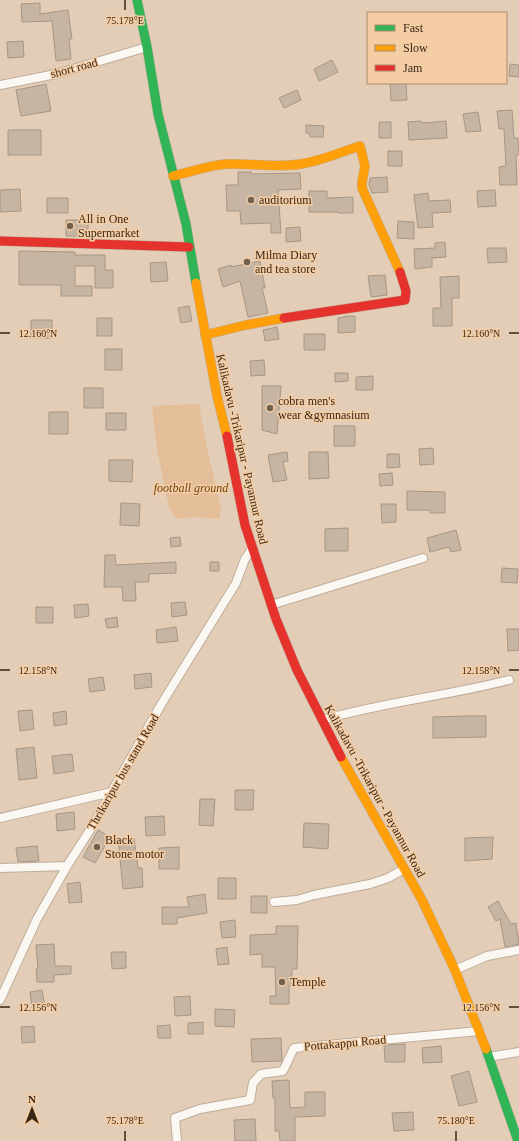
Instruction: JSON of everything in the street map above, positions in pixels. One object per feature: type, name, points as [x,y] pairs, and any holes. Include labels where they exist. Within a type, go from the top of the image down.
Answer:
[{"type":"main road","name":"Kalikadavu -Trikaripur - Payannur Road","points":[[137,0],[147,47],[158,114],[186,224],[217,396],[245,525],[252,549],[271,605],[297,670],[343,762],[422,900],[455,970],[479,1031],[518,1141]]},
{"type":"main road","points":[[173,176],[228,164],[292,165],[319,161],[360,146],[365,163],[364,173],[361,180],[363,190],[387,240],[404,284],[407,296],[405,300],[284,318],[205,335]]},
{"type":"main road","points":[[0,240],[189,247]]},
{"type":"street","name":"short road","points":[[0,85],[56,74],[147,47]]},
{"type":"street","name":"Thrikaripur bus stand Road","points":[[0,1000],[38,919],[67,866],[90,830],[162,703],[236,583],[245,559],[252,549]]},
{"type":"street","points":[[271,605],[423,558]]},
{"type":"street","points":[[322,720],[349,712],[473,689],[509,680]]},
{"type":"street","points":[[0,818],[112,792]]},
{"type":"street","points":[[0,868],[67,866]]},
{"type":"street","points":[[274,902],[297,900],[314,895],[370,884],[388,878],[404,869]]},
{"type":"street","points":[[455,970],[487,956],[519,950]]},
{"type":"street","name":"Pottakappu Road","points":[[177,1141],[175,1118],[200,1109],[250,1100],[253,1083],[261,1074],[283,1071],[294,1048],[479,1031]]},
{"type":"street","points":[[488,1057],[519,1052]]},
{"type":"green space","name":"football ground","points":[[199,404],[207,448],[221,508],[220,519],[193,517],[177,519],[169,508],[157,449],[152,406]]},
{"type":"building","points":[[40,3],[40,14],[68,10],[72,39],[69,39],[71,59],[56,61],[52,21],[22,22],[21,4]]},
{"type":"building","points":[[23,41],[24,57],[8,58],[7,42]]},
{"type":"building","points":[[332,60],[338,72],[319,81],[314,69]]},
{"type":"building","points":[[510,64],[519,65],[519,77],[509,76]]},
{"type":"building","points":[[46,84],[51,111],[21,116],[16,90]]},
{"type":"building","points":[[390,84],[406,84],[407,100],[391,101]]},
{"type":"building","points":[[297,90],[301,100],[284,108],[279,98]]},
{"type":"building","points":[[512,110],[514,138],[518,138],[519,154],[516,156],[517,185],[500,185],[499,167],[506,166],[504,129],[499,129],[497,111]]},
{"type":"building","points":[[478,112],[481,131],[466,132],[463,114]]},
{"type":"building","points":[[421,121],[422,123],[446,121],[447,138],[409,140],[408,122]]},
{"type":"building","points":[[379,122],[391,122],[391,138],[379,138]]},
{"type":"building","points":[[306,125],[324,126],[323,137],[310,137],[309,133],[306,133]]},
{"type":"building","points":[[8,130],[41,130],[41,155],[8,155]]},
{"type":"building","points":[[388,151],[402,151],[402,166],[388,166]]},
{"type":"building","points":[[238,172],[251,172],[251,174],[300,173],[301,189],[278,190],[281,233],[271,233],[271,223],[241,224],[240,211],[227,211],[226,185],[238,185]]},
{"type":"building","points":[[387,177],[388,192],[372,193],[369,185],[370,178]]},
{"type":"building","points":[[20,189],[21,211],[0,212],[0,190]]},
{"type":"building","points":[[495,190],[496,206],[478,207],[477,191]]},
{"type":"building","points":[[309,191],[327,191],[327,198],[353,197],[353,213],[309,212]]},
{"type":"building","points":[[428,193],[429,201],[450,200],[451,212],[432,213],[433,227],[418,228],[414,195]]},
{"type":"building","points":[[47,198],[68,198],[68,213],[47,213]]},
{"type":"building","points":[[66,220],[88,220],[88,236],[66,236]]},
{"type":"building","points":[[398,221],[414,222],[414,239],[397,238]]},
{"type":"building","points":[[300,227],[301,241],[286,242],[286,228]]},
{"type":"building","points":[[445,242],[446,257],[432,258],[432,267],[415,269],[414,249],[435,248],[435,243]]},
{"type":"building","points":[[487,248],[506,248],[507,262],[488,263]]},
{"type":"building","points":[[19,251],[75,252],[75,255],[105,255],[105,270],[113,270],[113,288],[95,288],[95,266],[75,266],[75,286],[92,286],[92,296],[61,296],[61,285],[19,285]]},
{"type":"building","points":[[260,261],[265,288],[262,288],[268,313],[248,317],[240,281],[223,287],[218,269],[231,265],[231,267]]},
{"type":"building","points":[[166,262],[168,281],[151,282],[150,263]]},
{"type":"building","points":[[385,275],[387,295],[371,297],[368,276]]},
{"type":"building","points":[[459,276],[459,298],[452,298],[452,326],[433,326],[433,308],[441,308],[440,277]]},
{"type":"building","points":[[189,306],[192,321],[181,323],[178,308]]},
{"type":"building","points":[[355,316],[355,332],[338,333],[338,318]]},
{"type":"building","points":[[97,318],[112,318],[112,336],[97,336]]},
{"type":"building","points":[[31,320],[52,320],[52,338],[31,338]]},
{"type":"building","points":[[277,327],[279,339],[265,341],[263,330]]},
{"type":"building","points":[[304,334],[325,334],[325,350],[304,350]]},
{"type":"building","points":[[105,349],[122,349],[122,370],[105,370]]},
{"type":"building","points":[[264,360],[265,375],[251,376],[250,361]]},
{"type":"building","points":[[335,373],[348,373],[348,381],[335,382]]},
{"type":"building","points":[[373,376],[373,390],[356,390],[356,377]]},
{"type":"building","name":"cobra men's wear &gymnasium","points":[[262,386],[281,386],[277,434],[262,430]]},
{"type":"building","points":[[84,388],[103,388],[103,408],[84,408]]},
{"type":"building","points":[[49,412],[68,412],[68,434],[49,434]]},
{"type":"building","points":[[106,413],[126,413],[126,430],[106,430]]},
{"type":"building","points":[[334,426],[355,426],[355,446],[334,446]]},
{"type":"building","points":[[433,448],[434,464],[420,465],[419,449]]},
{"type":"building","points":[[287,452],[288,461],[283,462],[287,480],[273,482],[268,455]]},
{"type":"building","points":[[309,452],[328,452],[329,478],[309,479]]},
{"type":"building","points":[[387,454],[399,454],[400,467],[387,468]]},
{"type":"building","points":[[109,460],[133,460],[132,482],[109,481]]},
{"type":"building","points":[[392,473],[393,485],[380,486],[379,474]]},
{"type":"building","points":[[407,491],[445,492],[445,513],[430,513],[430,510],[407,510]]},
{"type":"building","points":[[121,503],[140,504],[139,526],[120,525]]},
{"type":"building","points":[[381,504],[396,504],[396,522],[382,523]]},
{"type":"building","points":[[348,528],[348,551],[325,551],[325,529]]},
{"type":"building","points":[[456,530],[461,550],[451,552],[449,547],[430,552],[427,538]]},
{"type":"building","points":[[180,537],[181,546],[171,547],[170,538]]},
{"type":"building","points":[[105,555],[115,555],[116,565],[176,562],[176,573],[149,574],[149,582],[135,582],[136,601],[123,601],[122,587],[104,587]]},
{"type":"building","points":[[210,562],[219,562],[219,571],[210,571]]},
{"type":"building","points":[[502,568],[518,569],[517,583],[501,582]]},
{"type":"building","points":[[185,602],[187,615],[172,617],[171,603]]},
{"type":"building","points":[[88,604],[89,616],[75,618],[74,605]]},
{"type":"building","points":[[36,607],[53,607],[53,623],[36,623]]},
{"type":"building","points":[[117,617],[118,627],[107,628],[105,619]]},
{"type":"building","points":[[176,627],[178,641],[157,643],[156,630]]},
{"type":"building","points":[[507,629],[519,629],[519,650],[508,651]]},
{"type":"building","points":[[151,673],[152,687],[135,689],[134,675]]},
{"type":"building","points":[[103,677],[105,690],[90,692],[88,679]]},
{"type":"building","points":[[32,710],[34,729],[20,731],[18,711]]},
{"type":"building","points":[[66,711],[67,724],[54,726],[53,713]]},
{"type":"building","points":[[486,716],[486,737],[433,738],[433,717]]},
{"type":"building","points":[[34,747],[37,778],[19,780],[16,749]]},
{"type":"building","points":[[72,754],[74,771],[54,774],[52,756]]},
{"type":"building","points":[[235,790],[254,790],[253,810],[235,810]]},
{"type":"building","points":[[200,799],[215,799],[213,826],[199,825]]},
{"type":"building","points":[[74,812],[75,829],[57,831],[56,814]]},
{"type":"building","points":[[164,816],[165,835],[146,836],[145,817]]},
{"type":"building","points":[[304,823],[329,824],[328,849],[303,847]]},
{"type":"building","name":"Black Stone motor","points":[[98,830],[110,837],[95,863],[83,857]]},
{"type":"building","points":[[493,837],[492,859],[465,861],[465,838]]},
{"type":"building","points":[[134,838],[138,868],[142,868],[143,887],[123,889],[118,839]]},
{"type":"building","points":[[37,846],[39,861],[18,862],[16,848]]},
{"type":"building","points":[[179,847],[179,869],[159,869],[159,848]]},
{"type":"building","points":[[218,878],[236,878],[236,899],[218,899]]},
{"type":"building","points":[[80,882],[82,902],[69,903],[67,884]]},
{"type":"building","points":[[205,894],[207,913],[177,918],[177,924],[162,924],[162,907],[189,907],[187,897]]},
{"type":"building","points":[[251,896],[267,896],[267,913],[251,913]]},
{"type":"building","points":[[498,901],[511,924],[516,923],[519,944],[505,947],[500,919],[496,921],[488,907]]},
{"type":"building","points":[[235,920],[236,937],[222,938],[220,922]]},
{"type":"building","points":[[276,926],[298,926],[297,969],[292,969],[292,986],[289,986],[289,1004],[270,1004],[270,996],[276,996],[275,967],[262,967],[262,954],[250,955],[250,935],[276,934]]},
{"type":"building","points":[[54,944],[55,966],[71,966],[71,974],[54,975],[54,982],[37,982],[36,969],[38,969],[36,945]]},
{"type":"building","points":[[227,947],[229,964],[218,965],[216,949]]},
{"type":"building","points":[[111,952],[126,952],[126,968],[112,969]]},
{"type":"building","points":[[42,990],[45,1007],[32,1008],[30,992]]},
{"type":"building","points":[[190,996],[191,1015],[175,1016],[174,997]]},
{"type":"building","points":[[215,1009],[235,1010],[234,1027],[215,1026]]},
{"type":"building","points":[[203,1022],[203,1034],[188,1034],[188,1023]]},
{"type":"building","points":[[170,1025],[171,1038],[158,1038],[157,1026]]},
{"type":"building","points":[[34,1026],[35,1042],[22,1043],[21,1027]]},
{"type":"building","points":[[281,1038],[282,1061],[252,1062],[251,1039]]},
{"type":"building","points":[[405,1044],[405,1062],[385,1062],[384,1045]]},
{"type":"building","points":[[441,1046],[442,1062],[423,1063],[422,1048]]},
{"type":"building","points":[[469,1071],[477,1102],[459,1106],[451,1076]]},
{"type":"building","points":[[289,1080],[290,1108],[305,1107],[305,1092],[325,1092],[325,1116],[295,1117],[295,1141],[280,1141],[279,1131],[275,1131],[275,1098],[273,1098],[272,1081]]},
{"type":"building","points":[[413,1112],[414,1130],[394,1131],[392,1113]]},
{"type":"building","points":[[255,1119],[256,1141],[235,1141],[234,1120]]},
{"type":"traffic: fast","points":[[137,0],[147,47],[158,114],[186,224],[196,283]]},
{"type":"traffic: fast","points":[[486,1049],[518,1141]]},
{"type":"traffic: slow","points":[[173,176],[207,167],[227,164],[282,166],[308,163],[360,146],[365,166],[362,188],[400,272]]},
{"type":"traffic: slow","points":[[196,283],[217,396],[227,436]]},
{"type":"traffic: slow","points":[[205,335],[284,318]]},
{"type":"traffic: slow","points":[[341,757],[422,900],[455,970],[486,1049]]},
{"type":"traffic: jam","points":[[0,241],[189,247]]},
{"type":"traffic: jam","points":[[284,318],[405,300],[406,291],[400,272]]},
{"type":"traffic: jam","points":[[227,436],[245,525],[276,619],[297,670],[341,757]]},
{"type":"place","name":"auditorium","points":[[251,200]]},
{"type":"place","name":"All in One Supermarket","points":[[70,226]]},
{"type":"place","name":"Milma Diary and tea store","points":[[247,262]]},
{"type":"place","name":"cobra men's wear &gymnasium","points":[[270,408]]},
{"type":"place","name":"Black Stone motor","points":[[97,847]]},
{"type":"place","name":"Temple","points":[[282,982]]}]
